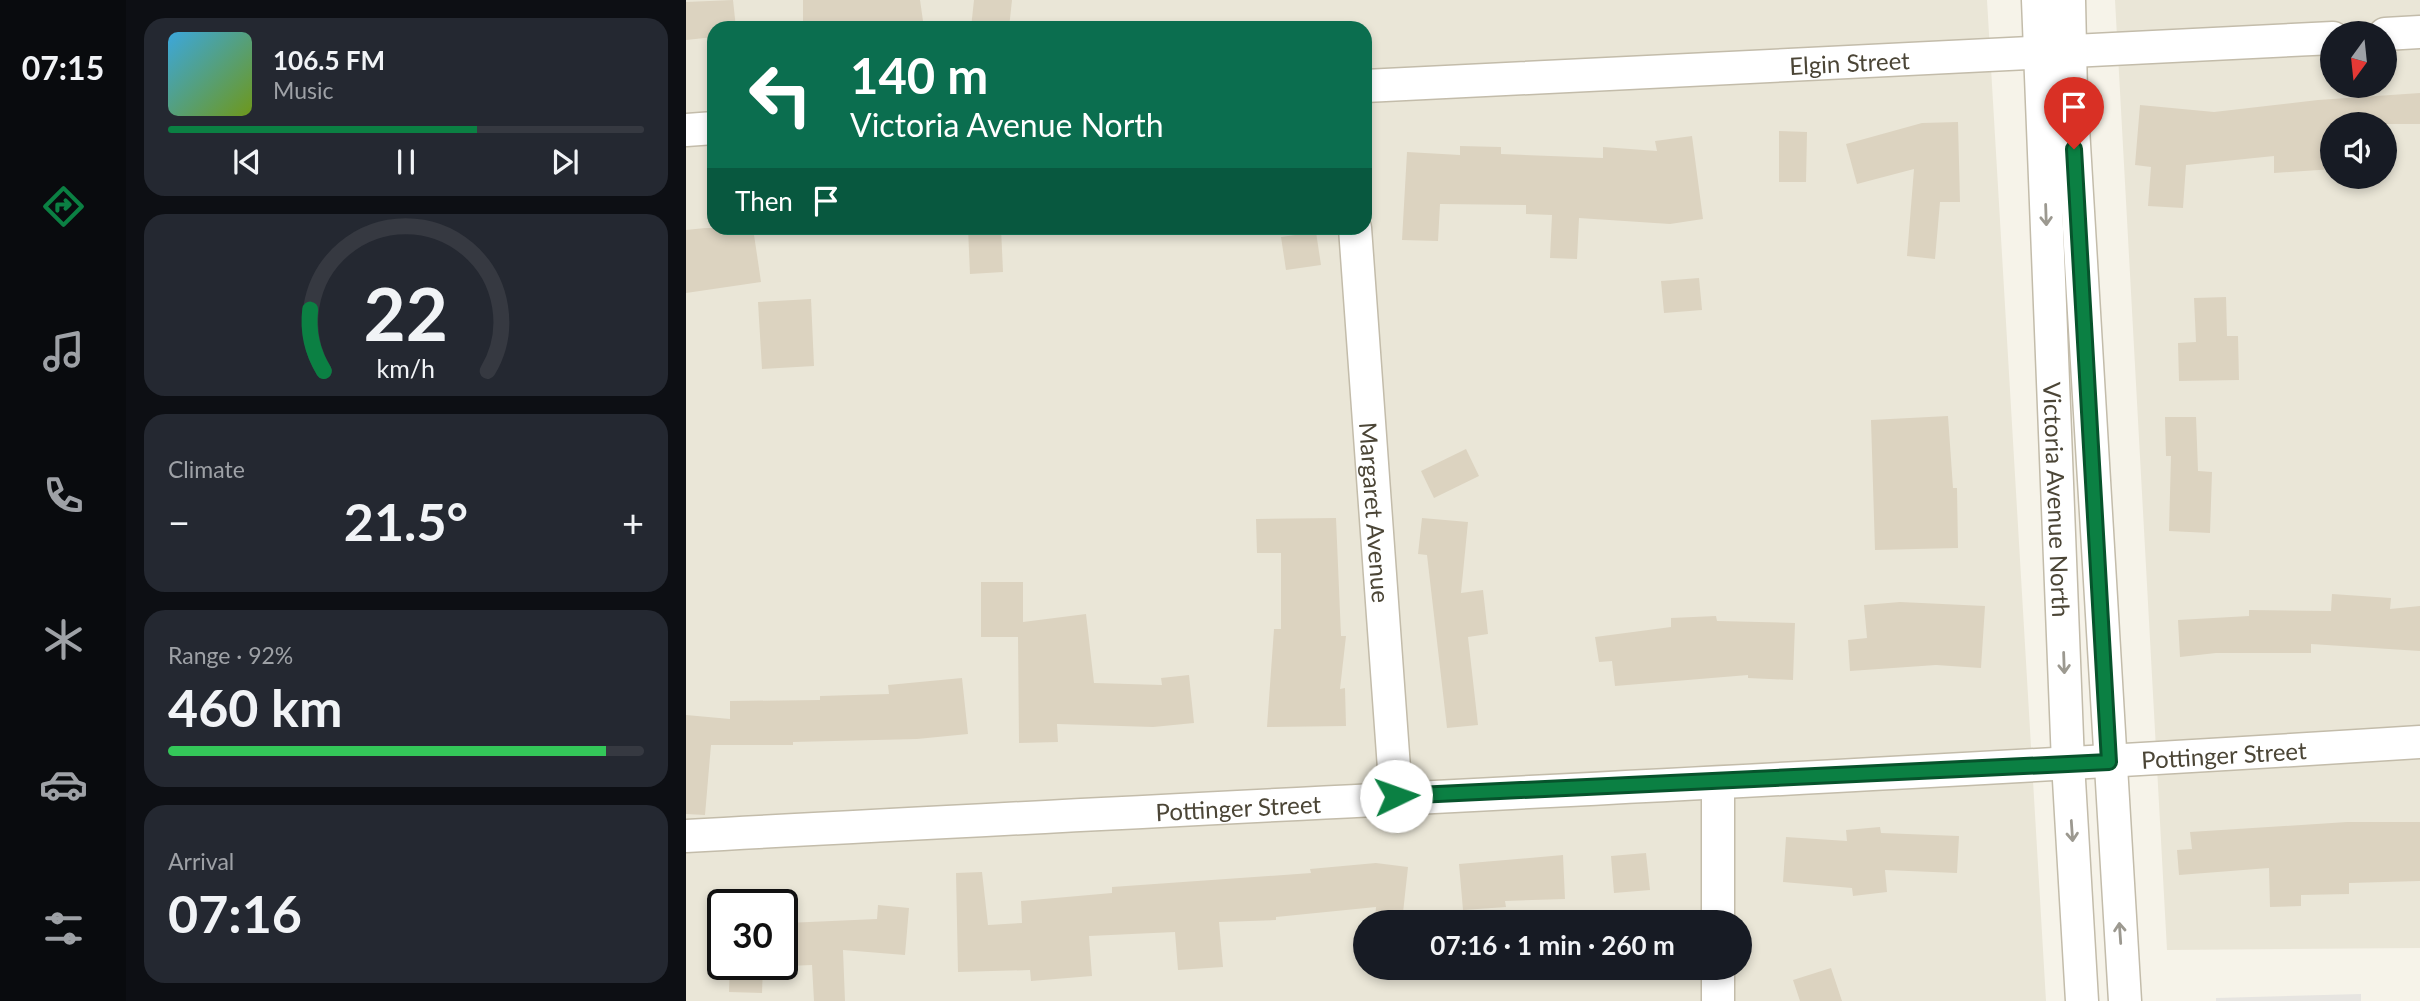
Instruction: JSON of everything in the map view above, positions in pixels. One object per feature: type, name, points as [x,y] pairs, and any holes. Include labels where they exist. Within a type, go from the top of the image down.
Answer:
[{"type":"street","name":"Victoria Avenue North","points":[[2038,0],[2067,763],[2082,1001]]},
{"type":"street","name":"Victoria Avenue North","points":[[2069,0],[2109,762],[2125,1001]]},
{"type":"street","points":[[2398,33],[2420,32]]},
{"type":"street","name":"Elgin Street","points":[[1372,86],[2320,39]]},
{"type":"street","points":[[686,130],[707,128]]},
{"type":"street","name":"Margaret Avenue","points":[[1356,235],[1396,796]]},
{"type":"street","name":"Pottinger Street","points":[[686,836],[1396,796],[1718,783],[2109,762],[2420,742]]},
{"type":"street","points":[[1718,783],[1718,910]]},
{"type":"street","points":[[1718,980],[1718,1001]]},
{"type":"shaded area","points":[[686,0],[1987,0],[2046,1001],[686,1001]]},
{"type":"shaded area","points":[[2115,0],[2420,0],[2420,948],[2167,950]]},
{"type":"shaded area","points":[[2361,994],[2361,1001],[2216,1001],[2216,998]]},
{"type":"building","points":[[733,0],[735,21],[707,21],[707,38],[686,40],[686,2]]},
{"type":"building","points":[[803,0],[920,0],[923,21],[803,21]]},
{"type":"building","points":[[974,0],[1012,0],[1010,21],[972,21]]},
{"type":"building","points":[[2420,93],[2420,124],[2397,124],[2397,112],[2320,112],[2320,170],[2274,173],[2274,156],[2186,165],[2183,208],[2148,206],[2151,167],[2135,165],[2140,105],[2214,112],[2318,100],[2398,98],[2398,95]]},
{"type":"building","points":[[1958,122],[1960,202],[1940,202],[1935,259],[1907,256],[1914,169],[1857,184],[1846,144],[1922,123]]},
{"type":"building","points":[[1779,131],[1807,132],[1806,182],[1779,182]]},
{"type":"building","points":[[1692,136],[1703,219],[1670,224],[1579,218],[1577,259],[1550,258],[1552,215],[1526,214],[1526,205],[1440,204],[1438,241],[1402,240],[1407,152],[1460,155],[1460,146],[1501,147],[1501,154],[1603,158],[1603,147],[1657,151],[1655,141]]},
{"type":"building","points":[[707,228],[707,235],[754,235],[761,282],[686,293],[686,230]]},
{"type":"building","points":[[968,235],[1001,235],[1003,272],[970,274]]},
{"type":"building","points":[[1316,235],[1321,265],[1286,270],[1281,237]]},
{"type":"building","points":[[1699,278],[1702,310],[1664,313],[1661,281]]},
{"type":"building","points":[[2226,297],[2227,336],[2238,336],[2239,380],[2179,381],[2178,343],[2196,342],[2194,298]]},
{"type":"building","points":[[811,299],[814,366],[762,369],[758,302]]},
{"type":"building","points":[[1948,416],[1953,488],[1957,488],[1958,548],[1875,550],[1871,420]]},
{"type":"building","points":[[2165,417],[2196,417],[2198,471],[2212,472],[2210,533],[2169,531],[2171,456],[2166,456]]},
{"type":"building","points":[[1466,449],[1479,476],[1434,498],[1421,471]]},
{"type":"building","points":[[1336,518],[1341,636],[1346,636],[1340,689],[1345,688],[1346,726],[1267,727],[1274,629],[1281,629],[1281,553],[1257,553],[1256,519]]},
{"type":"building","points":[[1422,518],[1468,522],[1461,593],[1483,590],[1488,634],[1468,637],[1478,725],[1447,728],[1427,555],[1418,554]]},
{"type":"building","points":[[981,582],[1023,582],[1023,622],[1086,614],[1094,683],[1162,685],[1161,678],[1189,675],[1194,723],[1153,727],[1057,724],[1058,742],[1019,743],[1018,637],[981,637]]},
{"type":"building","points":[[2332,594],[2391,598],[2390,609],[2420,606],[2420,651],[2311,644],[2311,653],[2216,653],[2180,657],[2178,620],[2249,616],[2249,610],[2331,611]]},
{"type":"building","points":[[1900,602],[1985,606],[1981,668],[1936,665],[1850,671],[1848,640],[1867,638],[1864,605]]},
{"type":"building","points":[[1716,616],[1717,621],[1795,623],[1793,680],[1748,678],[1748,675],[1615,686],[1612,661],[1599,662],[1595,637],[1671,627],[1671,618]]},
{"type":"building","points":[[962,678],[968,734],[917,739],[793,742],[793,745],[711,745],[705,815],[686,814],[686,715],[730,719],[730,701],[820,700],[820,696],[889,694],[888,685]]},
{"type":"building","points":[[2347,822],[2420,822],[2420,881],[2349,883],[2349,894],[2301,895],[2301,906],[2270,907],[2269,868],[2179,875],[2177,850],[2192,849],[2190,832]]},
{"type":"building","points":[[1880,827],[1881,833],[1959,836],[1957,873],[1885,870],[1887,892],[1853,896],[1852,888],[1783,882],[1786,837],[1847,841],[1846,830]]},
{"type":"building","points":[[1646,853],[1650,890],[1614,893],[1611,856]]},
{"type":"building","points":[[1563,855],[1565,899],[1505,901],[1506,907],[1463,910],[1459,864]]},
{"type":"building","points":[[1376,863],[1408,867],[1403,910],[1376,910],[1376,907],[1276,917],[1276,920],[1219,922],[1223,967],[1178,970],[1175,932],[1089,936],[1092,976],[1031,981],[1030,970],[958,972],[956,873],[982,872],[988,925],[1022,923],[1021,901],[1112,893],[1112,887],[1311,873],[1310,869]]},
{"type":"building","points":[[878,905],[909,908],[905,955],[843,950],[845,1001],[814,1001],[812,965],[798,966],[798,923],[877,919]]},
{"type":"building","points":[[1831,968],[1842,1001],[1800,1001],[1793,980]]},
{"type":"building","points":[[729,980],[762,980],[762,993],[729,992]]},
{"type":"route","points":[[1396,796],[1718,783],[2008,765],[2109,762],[2074,149]]}]
